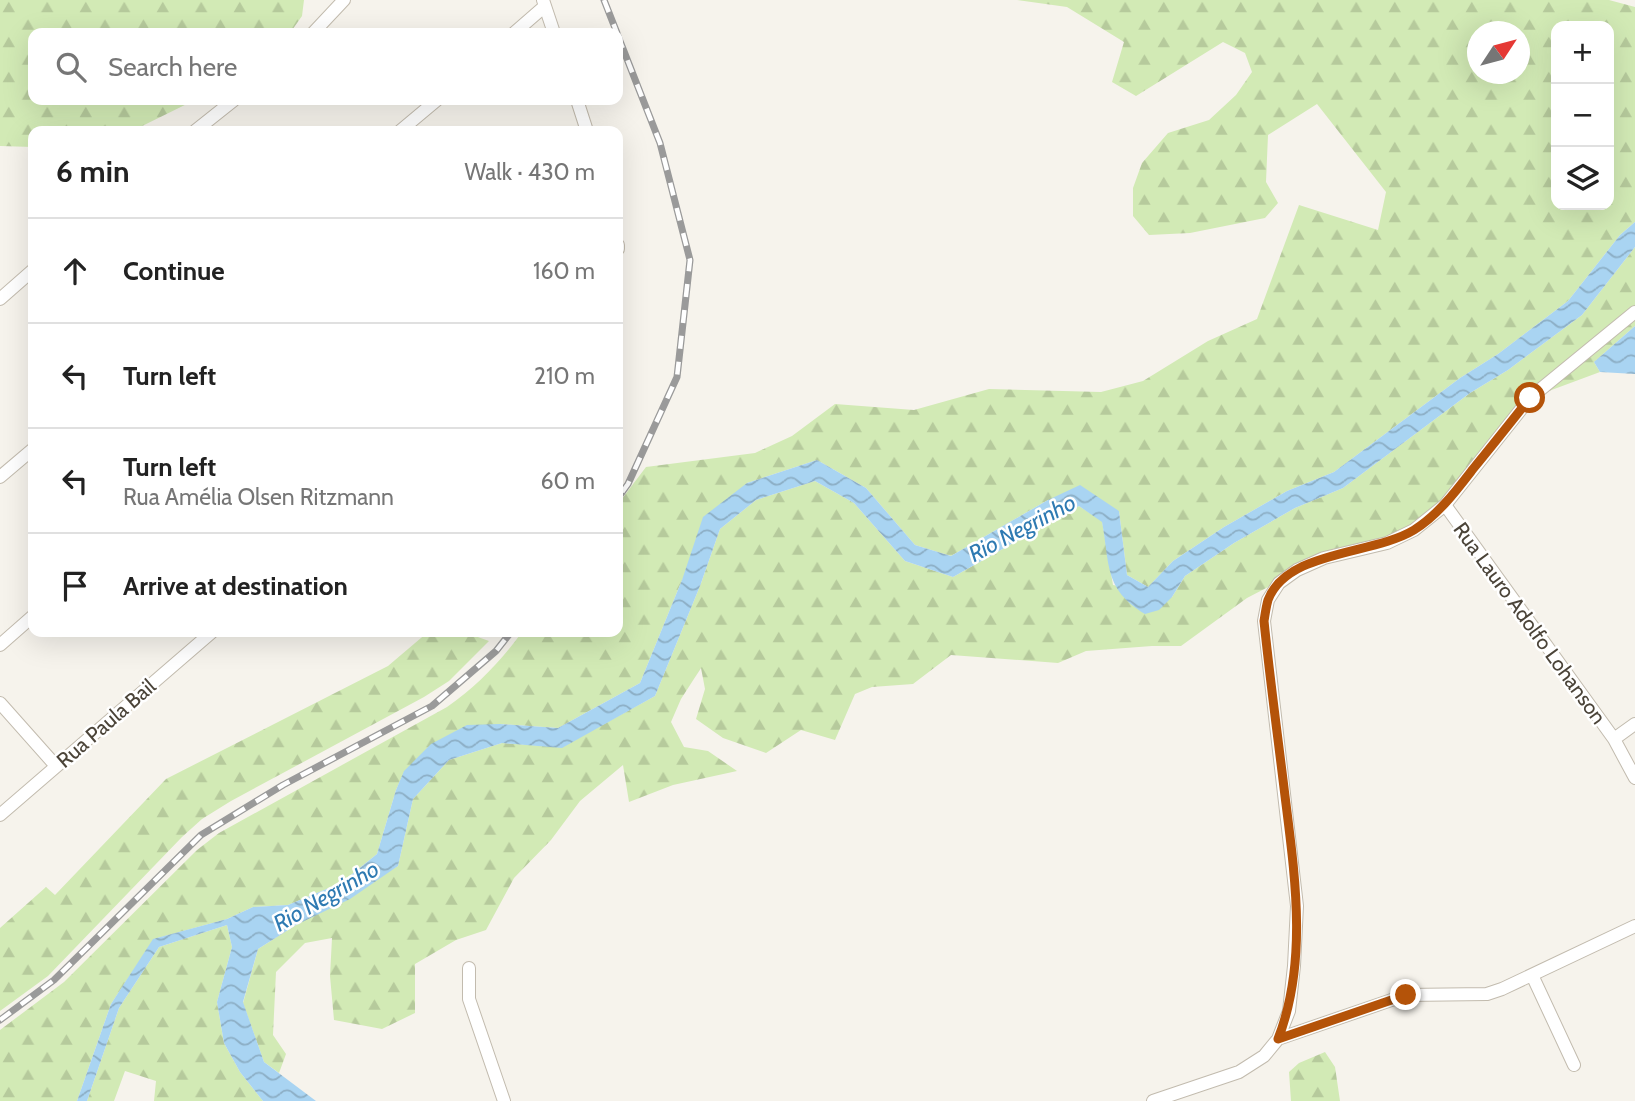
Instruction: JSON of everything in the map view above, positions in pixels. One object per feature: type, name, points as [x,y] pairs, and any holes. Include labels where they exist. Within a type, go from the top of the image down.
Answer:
[{"type":"street","points":[[318,28],[344,0]]},
{"type":"street","points":[[519,28],[544,3],[552,28]]},
{"type":"street","points":[[201,126],[228,105]]},
{"type":"street","points":[[406,126],[431,105]]},
{"type":"street","points":[[579,105],[585,126]]},
{"type":"street","points":[[2,294],[28,274]]},
{"type":"street","points":[[1153,1101],[1239,1072],[1264,1056],[1278,1039],[1289,1011],[1297,906],[1264,621],[1268,600],[1279,583],[1297,570],[1324,558],[1387,543],[1414,530],[1445,505],[1530,398],[1635,312]]},
{"type":"street","points":[[0,477],[28,453]]},
{"type":"street","name":"Rua Lauro Adolfo Lohanson","points":[[1445,505],[1614,739],[1635,778]]},
{"type":"street","points":[[0,645],[28,620]]},
{"type":"street","name":"Rua Paula Bail","points":[[0,815],[206,637]]},
{"type":"street","points":[[0,703],[56,766]]},
{"type":"street","points":[[1614,739],[1635,724]]},
{"type":"street","points":[[1278,1039],[1406,995],[1487,994],[1635,926]]},
{"type":"street","points":[[469,968],[469,999],[504,1101]]},
{"type":"street","points":[[1532,975],[1574,1065]]},
{"type":"green space","points":[[0,0],[304,0],[302,16],[294,28],[28,28],[28,105],[185,105],[142,126],[28,126],[28,147],[0,146]]},
{"type":"green space","points":[[1017,0],[1609,0],[1635,7],[1635,222],[1620,235],[1568,301],[1498,354],[1460,378],[1334,472],[1287,491],[1224,527],[1173,561],[1148,587],[1127,575],[1119,511],[1048,500],[951,556],[915,545],[866,488],[817,460],[747,483],[682,580],[640,683],[558,728],[500,724],[404,772],[377,854],[341,883],[288,905],[253,907],[227,919],[154,939],[111,1004],[77,1101],[0,1101],[0,1030],[64,982],[197,850],[219,833],[447,707],[488,672],[518,637],[623,637],[623,497],[646,467],[755,453],[792,436],[835,404],[914,410],[989,389],[1101,392],[1143,381],[1208,341],[1257,319],[1299,205],[1378,230],[1386,192],[1317,104],[1268,135],[1266,182],[1278,203],[1265,218],[1190,233],[1149,235],[1133,216],[1133,188],[1142,163],[1168,133],[1209,120],[1236,95],[1252,72],[1245,53],[1223,42],[1136,96],[1112,82],[1124,42],[1067,7]]},
{"type":"green space","points":[[1635,247],[1635,326],[1594,362],[1600,372],[1530,398],[1445,505],[1414,530],[1324,558],[1247,598],[1181,646],[1086,651],[1058,663],[951,655],[913,684],[872,687],[855,694],[835,740],[801,730],[766,753],[723,738],[696,719],[705,689],[701,668],[681,699],[671,722],[684,747],[708,751],[737,771],[673,785],[629,802],[623,765],[580,801],[551,840],[514,878],[486,930],[456,940],[415,964],[415,1013],[382,1029],[334,1020],[330,976],[332,938],[305,943],[276,972],[273,1035],[286,1054],[279,1073],[264,1062],[243,1003],[258,949],[398,866],[413,799],[449,760],[502,743],[562,747],[655,696],[720,529],[756,500],[815,481],[854,503],[905,561],[953,577],[1079,506],[1102,521],[1113,585],[1172,597],[1185,576],[1234,543],[1295,508],[1343,488],[1470,393],[1508,370],[1582,315]]},
{"type":"green space","points":[[422,637],[478,637],[489,641],[449,681],[424,697],[202,819],[48,976],[0,1011],[0,928],[46,887],[55,895],[166,779],[388,666]]},
{"type":"green space","points":[[227,925],[232,947],[217,1002],[224,1043],[240,1072],[263,1101],[154,1101],[156,1081],[125,1071],[114,1101],[87,1101],[119,1008],[159,947]]},
{"type":"green space","points":[[1325,1052],[1335,1067],[1340,1101],[1291,1101],[1289,1072],[1299,1063]]},
{"type":"water","name":"Rio Negrinho","points":[[1635,222],[1635,247],[1582,315],[1508,370],[1470,393],[1343,488],[1295,508],[1234,543],[1185,576],[1172,597],[1159,610],[1145,614],[1122,595],[1111,575],[1102,522],[1079,506],[953,577],[905,561],[854,503],[815,481],[756,500],[720,529],[655,696],[562,748],[502,743],[449,760],[413,799],[398,866],[350,899],[296,925],[258,949],[243,1002],[264,1062],[316,1101],[263,1101],[240,1072],[224,1043],[217,1002],[232,947],[227,925],[159,947],[119,1008],[87,1101],[77,1101],[111,1004],[153,939],[227,919],[253,907],[288,905],[341,883],[377,854],[404,771],[431,744],[467,725],[558,728],[640,683],[682,580],[703,517],[747,483],[817,460],[866,488],[915,545],[951,556],[1048,500],[1080,485],[1119,511],[1127,575],[1148,587],[1173,561],[1224,527],[1287,491],[1334,472],[1460,378],[1498,354],[1568,301],[1620,235]]},
{"type":"water","points":[[1635,326],[1635,374],[1600,372],[1594,362]]},
{"type":"railway","points":[[604,0],[615,28]]},
{"type":"railway","points":[[623,49],[660,143],[690,260],[677,377],[623,491]]},
{"type":"railway","points":[[0,1020],[54,980],[201,835],[283,785],[432,706],[496,651],[507,637]]},
{"type":"route","points":[[1406,995],[1278,1039],[1289,1011],[1297,906],[1264,621],[1268,600],[1279,583],[1297,570],[1324,558],[1387,543],[1414,530],[1445,505],[1530,398]]}]
